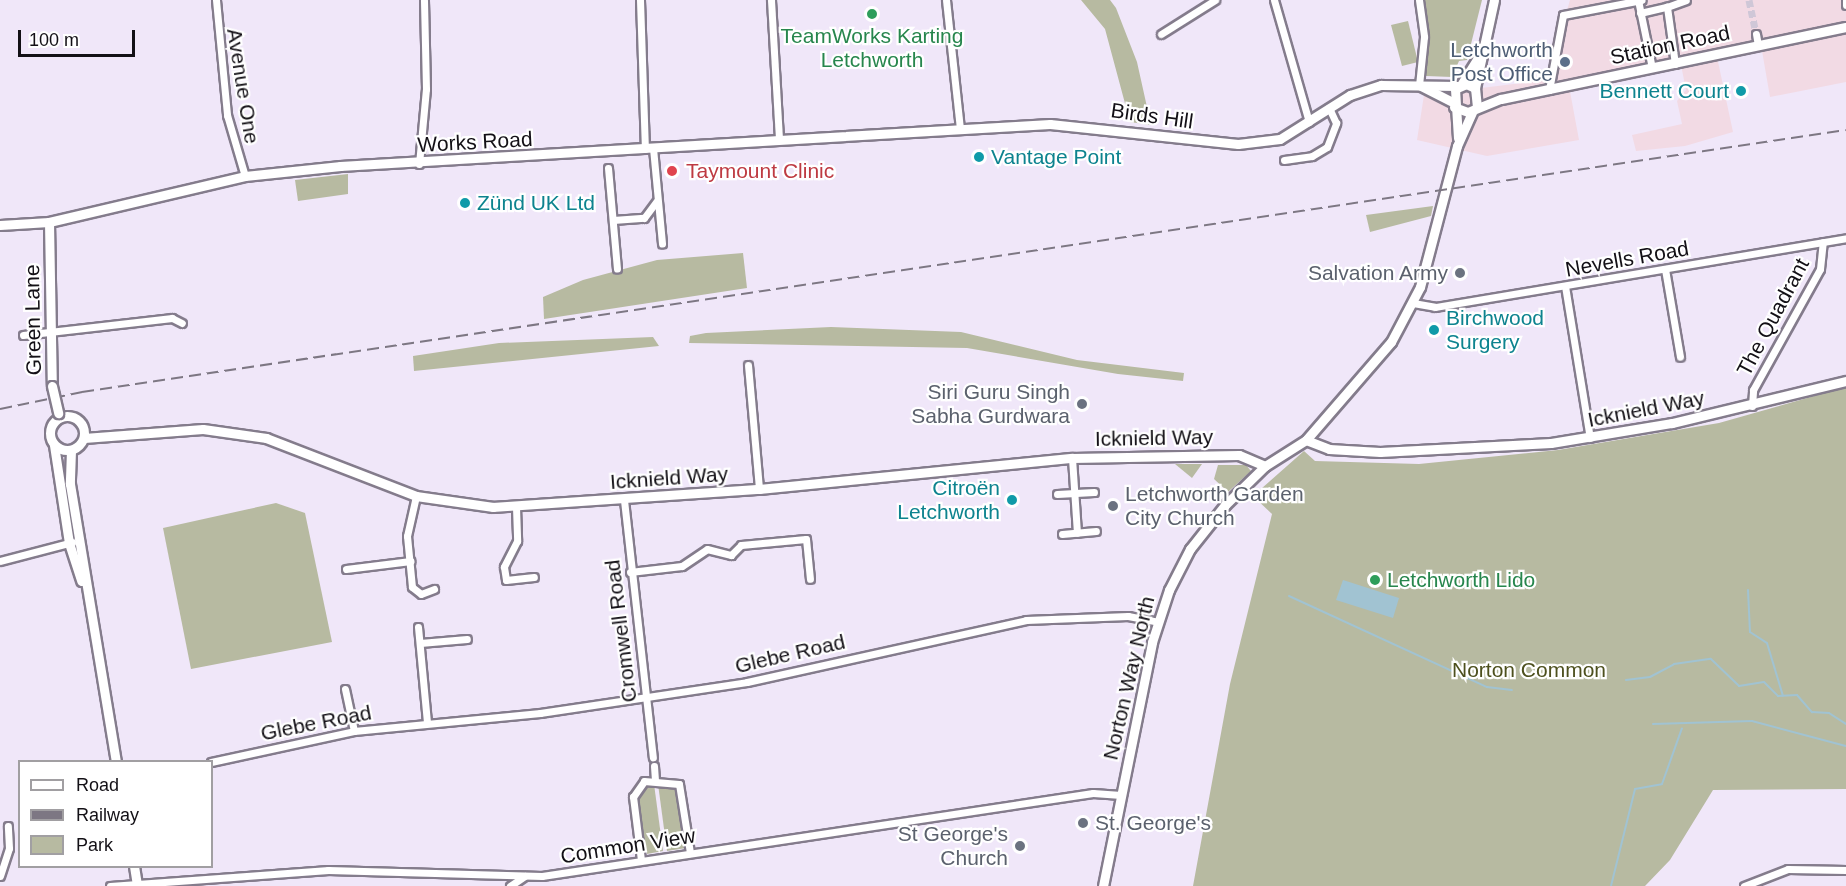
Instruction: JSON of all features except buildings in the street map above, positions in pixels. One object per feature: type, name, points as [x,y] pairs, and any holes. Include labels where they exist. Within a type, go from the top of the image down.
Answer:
[{"type":"street","name":"Avenue One","points":[[216,0],[226,115],[245,176]]},
{"type":"street","points":[[419,164],[426,89],[424,0]]},
{"type":"street","points":[[640,0],[649,148],[662,244]]},
{"type":"street","points":[[771,0],[779,140]]},
{"type":"street","points":[[946,0],[960,129]]},
{"type":"street","points":[[1161,34],[1215,0]]},
{"type":"street","points":[[1274,0],[1309,122]]},
{"type":"street","points":[[1419,0],[1424,37],[1419,85]]},
{"type":"street","points":[[1475,109],[1483,49],[1494,0]]},
{"type":"street","points":[[1548,90],[1563,15],[1639,0],[1652,68]]},
{"type":"street","points":[[1640,13],[1686,0]]},
{"type":"street","points":[[1846,0],[1846,5]]},
{"type":"street","points":[[1667,7],[1674,64]]},
{"type":"street","name":"Station Road","points":[[1475,109],[1501,99],[1846,27]]},
{"type":"street","points":[[1756,34],[1758,45]]},
{"type":"street","points":[[1453,104],[1459,86],[1483,49]]},
{"type":"street","name":"Birds Hill","points":[[960,129],[1050,123],[1238,144],[1280,139],[1329,108],[1381,85],[1459,86]]},
{"type":"street","name":"Birds Hill","points":[[1419,85],[1453,104],[1475,109]]},
{"type":"street","name":"Station Road","points":[[1459,86],[1501,99]]},
{"type":"street","name":"Norton Way North","points":[[1453,104],[1457,146]]},
{"type":"street","points":[[1284,160],[1312,156],[1328,147],[1336,123],[1329,108]]},
{"type":"street","name":"Norton Way North","points":[[1103,886],[1158,622],[1190,549],[1264,466],[1306,440],[1378,360],[1413,303],[1457,146],[1475,109]]},
{"type":"street","name":"Works Road","points":[[0,225],[49,222],[245,176],[960,129]]},
{"type":"street","points":[[609,168],[617,269]]},
{"type":"street","points":[[613,220],[644,218],[657,201]]},
{"type":"street","name":"Green Lane","points":[[49,222],[52,386],[59,414],[50,431],[87,595],[116,760]]},
{"type":"street","name":"Nevells Road","points":[[1413,303],[1435,307],[1846,238]]},
{"type":"street","name":"The Quadrant","points":[[1752,406],[1754,390],[1820,269],[1823,242]]},
{"type":"street","points":[[1665,269],[1680,357]]},
{"type":"street","points":[[1565,286],[1590,438]]},
{"type":"street","points":[[23,335],[172,318],[182,323]]},
{"type":"street","points":[[748,365],[759,489]]},
{"type":"street","name":"Icknield Way","points":[[1306,440],[1335,450],[1443,452],[1590,438],[1752,406],[1846,381]]},
{"type":"street","points":[[54,445],[71,450],[84,438],[80,421],[59,414]]},
{"type":"street","name":"Icknield Way","points":[[84,438],[203,429],[266,438],[416,496],[516,507],[759,489],[1072,458],[1239,455],[1264,466]]},
{"type":"street","name":"Green Lane","points":[[71,450],[74,541]]},
{"type":"street","points":[[1072,458],[1077,533]]},
{"type":"street","points":[[1057,494],[1094,492]]},
{"type":"street","points":[[416,496],[407,536],[412,587],[421,594],[434,589]]},
{"type":"street","name":"Cromwell Road","points":[[624,500],[630,572],[653,757]]},
{"type":"street","points":[[516,507],[517,541],[504,567],[506,580],[534,577]]},
{"type":"street","points":[[1062,534],[1096,531]]},
{"type":"street","points":[[630,572],[682,566],[707,549],[731,555],[741,544],[806,539],[810,579]]},
{"type":"street","points":[[0,561],[74,541]]},
{"type":"street","points":[[346,569],[411,561]]},
{"type":"street","name":"Glebe Road","points":[[213,762],[354,731],[645,699],[819,668],[899,645],[1026,620],[1128,616],[1158,622]]},
{"type":"street","points":[[418,627],[428,722]]},
{"type":"street","points":[[420,643],[467,639]]},
{"type":"street","points":[[345,689],[354,731]]},
{"type":"street","points":[[654,766],[656,780]]},
{"type":"street","points":[[641,860],[633,797],[639,783],[656,780],[679,784],[690,852]]},
{"type":"street","name":"Common View","points":[[110,886],[328,870],[525,876],[1093,793],[1121,795]]},
{"type":"street","points":[[0,876],[9,848],[8,826]]},
{"type":"street","points":[[134,868],[136,884]]},
{"type":"street","points":[[1744,886],[1788,869],[1846,870]]},
{"type":"street","points":[[510,886],[525,876]]},
{"type":"shaded area","points":[[1570,0],[1846,0],[1846,82],[1770,97],[1761,45],[1717,57],[1733,132],[1685,146],[1636,151],[1632,135],[1682,124],[1677,101],[1686,90],[1681,65],[1569,86],[1579,140],[1487,156],[1417,140],[1424,95],[1547,80]]},
{"type":"green space","points":[[1081,0],[1110,0],[1116,8],[1137,62],[1151,125],[1130,122],[1105,29]]},
{"type":"green space","points":[[1422,0],[1482,0],[1467,60],[1459,61],[1452,77],[1426,76]]},
{"type":"green space","points":[[1408,21],[1418,62],[1402,66],[1391,25]]},
{"type":"green space","points":[[348,174],[348,194],[298,201],[295,180]]},
{"type":"green space","points":[[1433,206],[1431,216],[1370,232],[1366,215]]},
{"type":"green space","points":[[743,253],[747,288],[544,319],[543,297],[583,280],[657,260]]},
{"type":"green space","points":[[831,327],[961,332],[1077,360],[1184,373],[1183,381],[1118,374],[967,348],[689,343],[690,336],[706,333]]},
{"type":"green space","points":[[653,337],[659,346],[414,371],[413,356],[499,343]]},
{"type":"green space","name":"Norton Common","points":[[1846,387],[1846,789],[1713,790],[1670,860],[1645,886],[1193,886],[1230,684],[1272,514],[1253,496],[1304,451],[1315,461],[1419,464],[1558,450],[1719,423]]},
{"type":"green space","points":[[1175,464],[1202,464],[1192,478]]},
{"type":"green space","points":[[1218,465],[1246,465],[1251,471],[1228,492],[1214,479]]},
{"type":"green space","points":[[276,503],[305,513],[332,642],[191,669],[163,528]]},
{"type":"green space","points":[[654,784],[663,851],[647,854],[636,802],[640,787]]},
{"type":"green space","points":[[658,784],[677,788],[686,848],[667,851]]},
{"type":"water","points":[[1343,580],[1399,598],[1393,618],[1336,600]]},
{"type":"waterway","points":[[1748,590],[1750,632],[1767,643],[1783,696]]},
{"type":"waterway","points":[[1289,596],[1487,687],[1512,690]]},
{"type":"waterway","points":[[1626,680],[1650,677],[1674,664],[1711,659],[1739,686],[1764,682],[1778,696],[1797,695],[1812,712],[1829,713],[1846,724]]},
{"type":"waterway","points":[[1653,724],[1752,721],[1846,746]]},
{"type":"waterway","points":[[1611,886],[1635,789],[1662,784],[1682,728]]},
{"type":"tunnel","points":[[1749,0],[1756,34]]},
{"type":"railway","points":[[0,409],[82,392],[1846,130]]},
{"type":"place","name":"TeamWorks Karting Letchworth","points":[[872,14]]},
{"type":"place","name":"Letchworth Post Office","points":[[1565,62]]},
{"type":"place","name":"Bennett Court","points":[[1741,91]]},
{"type":"place","name":"Vantage Point","points":[[979,157]]},
{"type":"place","name":"Taymount Clinic","points":[[672,171]]},
{"type":"place","name":"Zünd UK Ltd","points":[[465,203]]},
{"type":"place","name":"Salvation Army","points":[[1460,273]]},
{"type":"place","name":"Birchwood Surgery","points":[[1434,330]]},
{"type":"place","name":"Siri Guru Singh Sabha Gurdwara","points":[[1082,404]]},
{"type":"place","name":"Citroën Letchworth","points":[[1012,500]]},
{"type":"place","name":"Letchworth Garden City Church","points":[[1113,506]]},
{"type":"place","name":"Letchworth Lido","points":[[1375,580]]},
{"type":"place","name":"St. George's","points":[[1083,823]]},
{"type":"place","name":"St George's Church","points":[[1020,846]]}]
